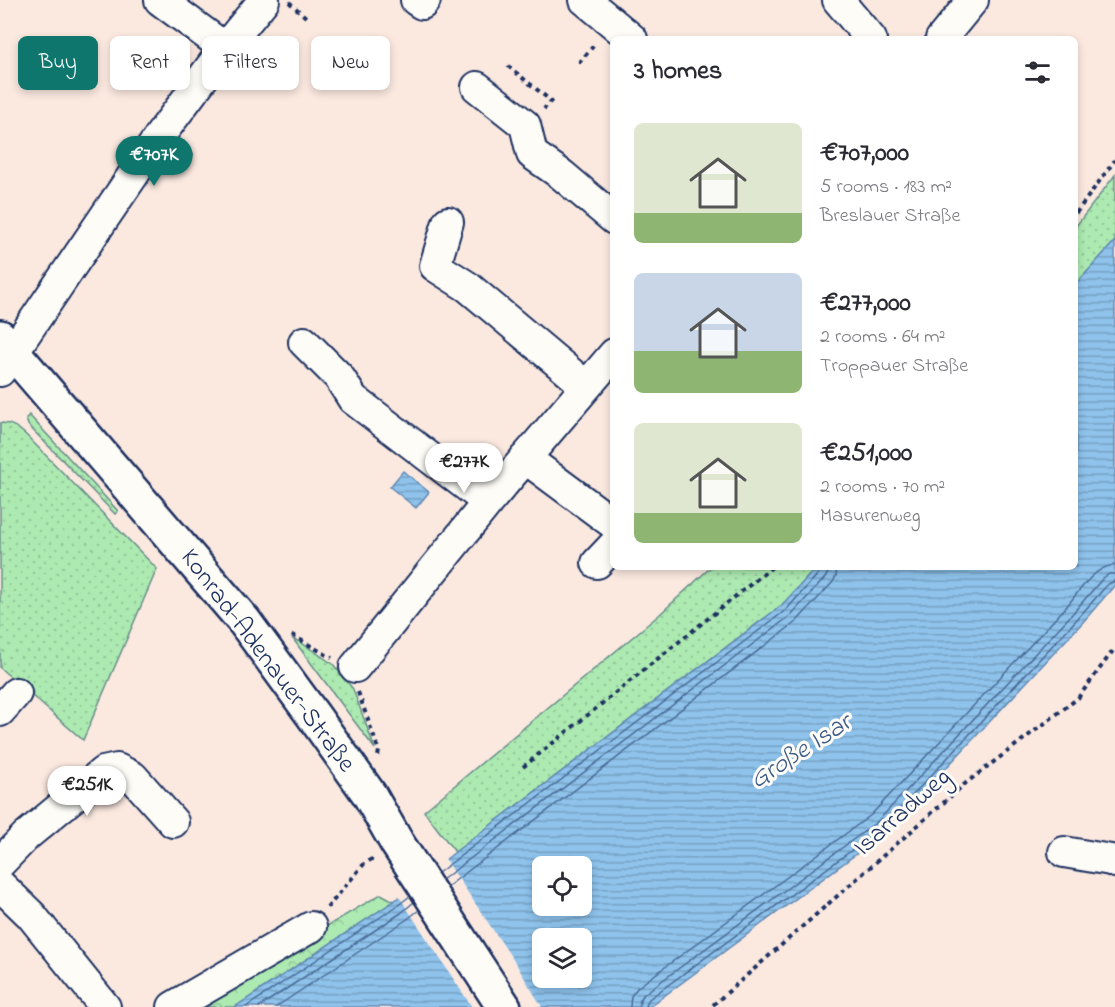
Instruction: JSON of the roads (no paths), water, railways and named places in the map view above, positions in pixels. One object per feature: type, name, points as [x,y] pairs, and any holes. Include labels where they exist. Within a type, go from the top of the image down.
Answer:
[{"type":"main road","name":"Konrad-Adenauer-Straße","points":[[4,353],[244,621],[369,794],[399,847],[504,1007]]},
{"type":"street","points":[[160,0],[209,36]]},
{"type":"street","points":[[235,36],[264,0]]},
{"type":"street","points":[[416,0],[422,4],[425,0]]},
{"type":"street","points":[[585,0],[628,36]]},
{"type":"street","points":[[838,0],[868,36]]},
{"type":"street","points":[[943,36],[973,0]]},
{"type":"street","points":[[4,353],[56,291],[161,134],[202,79]]},
{"type":"street","points":[[477,87],[525,125],[532,154],[562,175],[610,216]]},
{"type":"street","points":[[448,222],[435,266],[468,287],[586,386]]},
{"type":"street","points":[[304,342],[339,377],[353,399],[488,502]]},
{"type":"street","points":[[355,667],[488,502],[610,359]]},
{"type":"street","points":[[525,458],[610,521]]},
{"type":"street","points":[[0,863],[26,836],[103,772],[117,769],[133,777],[173,822]]},
{"type":"street","points":[[1064,852],[1115,862]]},
{"type":"street","points":[[0,885],[31,915],[52,951],[105,1007]]},
{"type":"street","points":[[173,1007],[310,927]]},
{"type":"water","name":"Große Isar","points":[[1115,241],[1115,585],[886,832],[649,1007],[235,1007],[394,901],[455,852],[782,605],[814,570],[1078,570],[1078,282]]},
{"type":"water","points":[[403,471],[429,492],[416,508],[390,487]]}]
